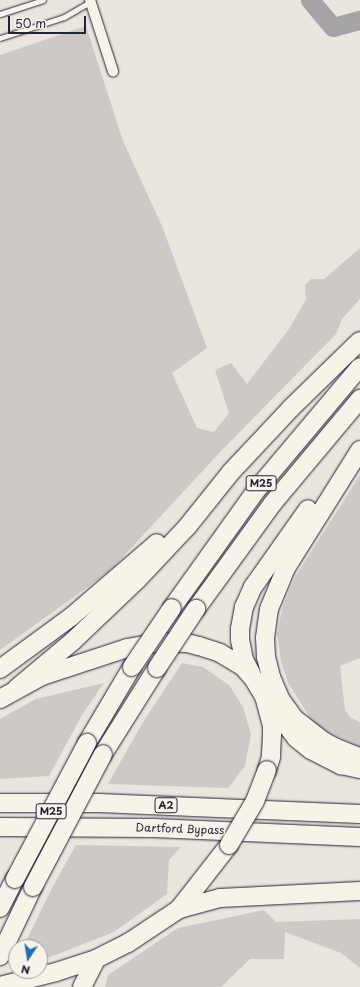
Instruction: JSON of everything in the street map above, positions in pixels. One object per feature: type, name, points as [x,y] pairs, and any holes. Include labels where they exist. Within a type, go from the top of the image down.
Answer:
[{"type":"highway","name":"M25","points":[[0,668],[66,621],[144,555],[231,472],[291,408],[360,341]]},
{"type":"highway","name":"M25","points":[[0,908],[87,743],[132,667],[172,608],[258,488],[360,367]]},
{"type":"highway","name":"M25","points":[[0,956],[33,887],[103,754],[157,668],[196,609],[274,503],[360,399]]},
{"type":"highway","points":[[360,442],[272,560],[247,598],[241,617],[240,640],[244,660],[253,678],[264,696],[296,738],[311,750],[341,765],[360,769]]},
{"type":"highway","points":[[360,450],[286,568],[269,609],[265,638],[266,657],[271,677],[282,700],[294,718],[323,741],[336,748],[360,756]]},
{"type":"highway","name":"M25","points":[[17,688],[73,641],[137,580],[187,527],[231,472]]},
{"type":"highway","points":[[0,699],[17,688],[62,668],[107,653],[160,642],[187,643],[220,653],[243,667],[253,678]]},
{"type":"highway","points":[[0,986],[56,972],[96,959],[128,943],[179,909],[229,845],[255,802],[271,757],[271,720],[264,696]]},
{"type":"highway","name":"A2","points":[[0,803],[107,803],[360,814]]},
{"type":"highway","name":"Dartford Bypass","points":[[0,827],[154,828],[360,838]]},
{"type":"highway","points":[[179,909],[220,898],[360,891]]},
{"type":"highway","points":[[82,987],[96,959]]},
{"type":"highway","points":[[36,987],[56,972]]},
{"type":"street","points":[[90,1],[113,71]]},
{"type":"lane","points":[[0,14],[43,0]]},
{"type":"lane","points":[[0,38],[64,16],[90,1]]},
{"type":"shaded area","points":[[86,26],[123,141],[162,226],[207,348],[172,373],[197,428],[214,432],[229,413],[215,370],[231,363],[247,384],[289,329],[306,299],[305,285],[311,279],[324,279],[360,248],[360,299],[342,319],[336,334],[222,450],[110,571],[0,650],[0,55]]},
{"type":"shaded area","points":[[360,475],[360,658],[340,666],[345,710],[351,718],[360,722],[360,747],[316,727],[288,683],[281,661],[277,633],[283,606],[295,577]]},
{"type":"shaded area","points":[[182,663],[203,667],[229,685],[243,707],[251,734],[245,766],[228,788],[108,784],[143,722]]},
{"type":"shaded area","points":[[104,683],[82,715],[49,776],[0,779],[0,719],[36,699]]},
{"type":"shaded area","points":[[76,845],[181,847],[169,860],[167,894],[114,932],[48,958],[48,939],[27,939],[53,886]]},
{"type":"shaded area","points":[[264,910],[276,922],[360,919],[360,968],[341,953],[285,932],[284,959],[250,959],[221,987],[105,987],[108,975],[178,928]]},
{"type":"waterway","points":[[310,0],[333,27],[360,20]]}]
